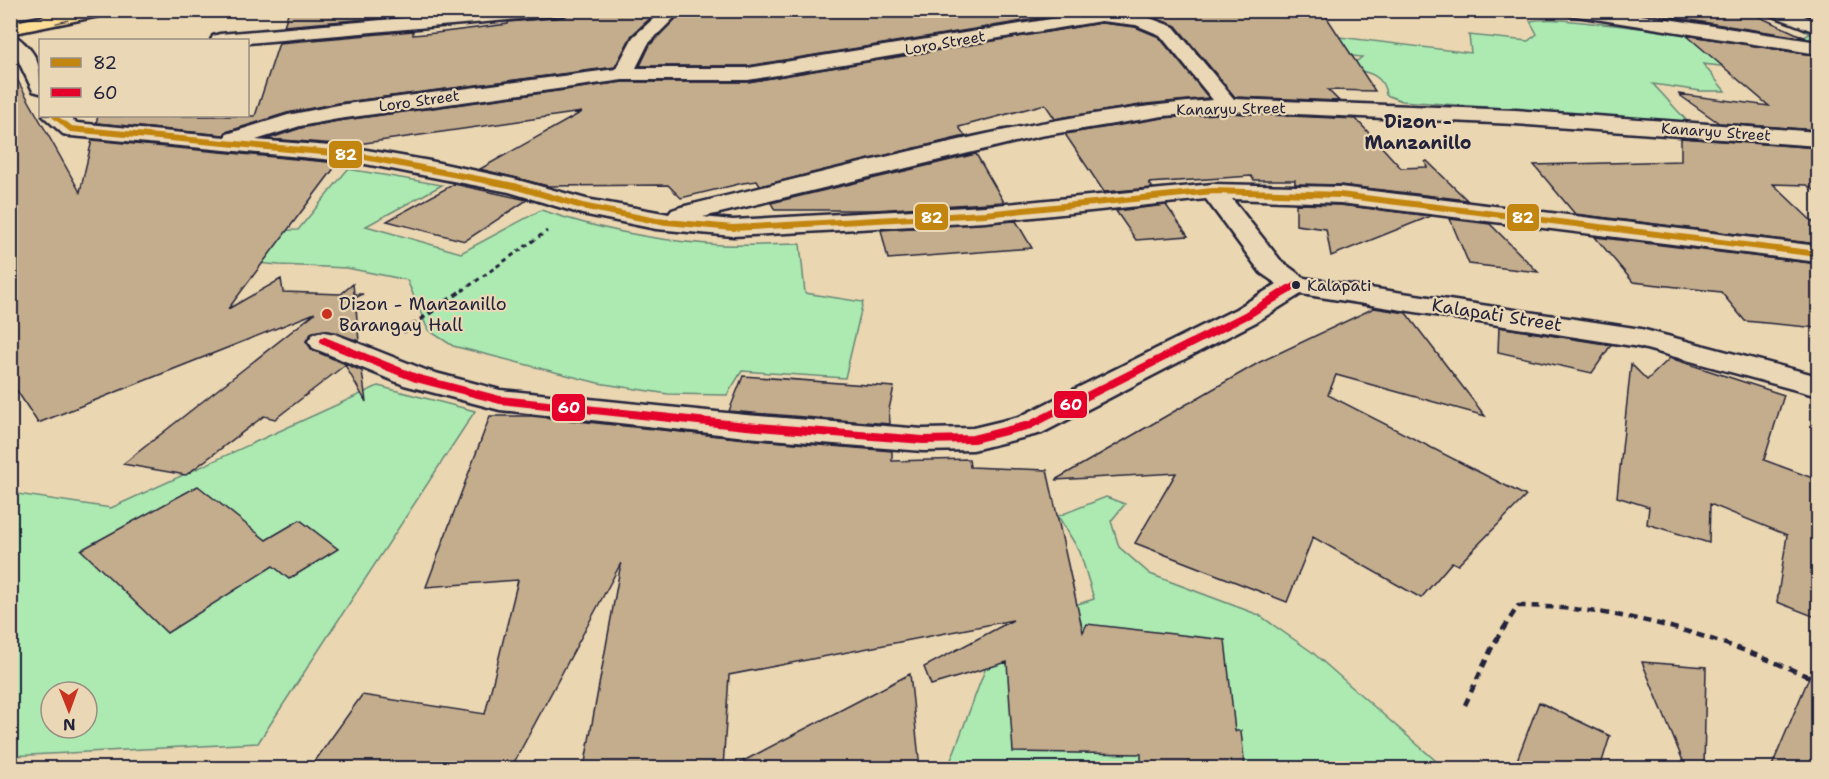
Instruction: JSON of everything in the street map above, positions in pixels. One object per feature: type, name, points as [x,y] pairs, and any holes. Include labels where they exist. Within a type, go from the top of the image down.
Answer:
[{"type":"highway","points":[[10,23],[104,10]]},
{"type":"highway","points":[[24,13],[65,12],[64,16]]},
{"type":"highway","points":[[10,29],[64,16]]},
{"type":"street","points":[[231,39],[564,10]]},
{"type":"street","points":[[623,74],[640,41],[674,10]]},
{"type":"street","points":[[1570,10],[1818,48]]},
{"type":"street","points":[[1774,10],[1818,28]]},
{"type":"street","name":"Loro Street","points":[[219,143],[297,120],[338,112],[623,74],[748,74],[1101,16],[1119,16],[1155,24],[1167,31],[1228,105]]},
{"type":"street","points":[[10,40],[33,56],[39,83]]},
{"type":"street","name":"Kanaryu Street","points":[[656,221],[1040,129],[1163,110],[1228,105],[1515,117],[1818,139]]},
{"type":"street","points":[[55,117],[71,129],[355,155],[514,186],[582,206],[656,221],[733,228],[985,214],[1212,191],[1340,195],[1818,254]]},
{"type":"street","name":"Kalapati Street","points":[[1212,191],[1270,267],[1296,285],[1641,338],[1818,386]]},
{"type":"street","points":[[324,341],[416,378],[500,400],[757,427],[923,440],[973,439],[1030,424],[1247,315],[1296,285]]},
{"type":"path","points":[[402,333],[548,230]]},
{"type":"path","points":[[1465,705],[1493,645],[1518,606],[1556,604],[1699,633],[1769,657],[1818,681]]},
{"type":"green space","points":[[1124,11],[1471,53],[1469,35],[1528,41],[1537,34],[1530,21],[1558,20],[1630,27],[1739,43],[1818,64],[1818,88],[1771,72],[1703,64],[1725,91],[1701,91],[1653,84],[1688,122],[1402,101],[1386,95],[1385,88],[1378,78],[1348,68],[1362,57],[1306,51],[1176,26]]},
{"type":"green space","points":[[1619,11],[1636,11],[1791,38],[1810,34],[1792,22],[1756,11],[1764,11],[1796,21],[1818,34],[1818,44]]},
{"type":"green space","points":[[348,169],[442,185],[366,226],[461,253],[541,210],[603,228],[665,240],[731,245],[800,244],[805,293],[863,302],[845,378],[742,371],[727,395],[668,394],[598,383],[453,346],[428,330],[407,280],[347,268],[205,258],[198,232],[298,230]]},
{"type":"green space","points":[[378,386],[475,411],[258,743],[11,756],[11,493],[111,508]]},
{"type":"green space","points":[[1106,497],[1125,504],[1111,521],[1119,547],[1150,574],[1259,615],[1312,652],[1444,768],[948,768],[998,635],[1033,618],[1094,599],[1080,552],[1058,516]]},
{"type":"building","points":[[289,10],[415,10],[414,15],[284,26]]},
{"type":"building","points":[[574,10],[659,10],[632,35],[615,67],[338,103],[287,113],[226,132],[224,135],[96,123],[98,117],[255,116],[279,43],[413,31],[413,35],[436,33],[508,24],[508,22],[564,17]]},
{"type":"building","points":[[684,10],[1090,10],[748,66],[640,66],[650,45]]},
{"type":"building","points":[[1116,10],[1322,10],[1375,91],[1328,90],[1339,101],[1235,97],[1176,26],[1145,14]]},
{"type":"building","points":[[1656,10],[1744,10],[1806,38],[1663,16]]},
{"type":"building","points":[[1101,23],[1135,27],[1159,37],[1209,98],[1146,104],[1055,119],[1045,104],[959,127],[965,136],[760,186],[757,181],[743,183],[681,198],[668,185],[548,186],[480,169],[582,112],[351,145],[268,139],[301,128],[338,121],[623,82],[748,82]]},
{"type":"building","points":[[1686,35],[1818,56],[1818,130],[1719,123],[1678,94],[1769,106]]},
{"type":"building","points":[[10,67],[80,192],[92,140],[338,163],[228,309],[281,279],[283,292],[341,294],[353,284],[354,294],[363,294],[355,298],[359,341],[324,330],[313,332],[306,341],[312,350],[362,371],[366,402],[345,365],[275,419],[264,416],[186,475],[123,464],[315,313],[38,423],[10,380]]},
{"type":"building","points":[[1228,113],[1356,119],[1401,168],[1427,167],[1425,162],[1427,161],[1467,200],[1340,185],[1295,184],[1295,180],[1254,180],[1251,176],[1149,183],[1153,188],[1104,192],[1065,134],[1163,118]]},
{"type":"building","points":[[1681,138],[1818,148],[1818,193],[1807,185],[1773,184],[1818,227],[1818,244],[1575,214],[1534,165],[1681,161]]},
{"type":"building","points":[[976,154],[1004,202],[875,210],[775,210],[771,203]]},
{"type":"building","points":[[454,184],[527,200],[465,241],[387,221]]},
{"type":"building","points":[[1296,204],[1340,205],[1431,216],[1331,256],[1326,229],[1296,225]]},
{"type":"building","points":[[1166,205],[1188,236],[1136,240],[1116,211]]},
{"type":"building","points":[[1450,219],[1490,224],[1538,272],[1469,264]]},
{"type":"building","points":[[1016,221],[1032,248],[888,259],[881,230]]},
{"type":"building","points":[[1595,237],[1818,264],[1818,328],[1745,321],[1721,292],[1633,282]]},
{"type":"building","points":[[1374,308],[1406,313],[1485,416],[1336,375],[1328,395],[1526,496],[1458,565],[1452,562],[1421,598],[1313,537],[1287,602],[1135,543],[1176,473],[1055,480],[1260,362]]},
{"type":"building","points":[[1499,327],[1611,345],[1592,373],[1498,352]]},
{"type":"building","points":[[1670,358],[1784,395],[1764,460],[1818,480],[1818,618],[1777,602],[1787,535],[1710,504],[1709,543],[1647,524],[1649,507],[1617,497],[1631,364],[1647,380]]},
{"type":"building","points":[[743,376],[894,387],[889,409],[890,424],[729,411]]},
{"type":"building","points":[[490,416],[531,416],[746,439],[892,451],[892,461],[969,459],[970,467],[1047,470],[1083,632],[1087,624],[1225,640],[1235,731],[1241,731],[1245,768],[1141,768],[1141,754],[1013,752],[1007,662],[931,685],[924,667],[1013,620],[729,675],[723,768],[584,768],[621,563],[511,768],[310,768],[362,695],[485,714],[518,580],[426,587]]},
{"type":"building","points":[[198,486],[266,540],[300,520],[338,549],[289,579],[273,566],[167,633],[81,550]]},
{"type":"building","points":[[1818,656],[1818,768],[1771,768]]},
{"type":"building","points":[[1642,662],[1706,667],[1704,768],[1686,768]]},
{"type":"building","points":[[910,674],[920,768],[730,768]]},
{"type":"building","points":[[1539,702],[1610,736],[1600,768],[1514,768]]},
{"type":"waterway","points":[[137,10],[145,13],[212,10]]},
{"type":"transit line","name":"82","points":[[55,117],[71,129],[355,155],[514,186],[582,206],[656,221],[733,228],[985,214],[1213,191],[1340,195],[1818,254]]},
{"type":"transit line","name":"60","points":[[324,341],[416,378],[500,400],[746,426],[923,440],[973,439],[1030,425],[1247,315],[1296,285]]},
{"type":"place","name":"Kalapati","points":[[1296,285]]},
{"type":"place","name":"Dizon - Manzanillo Barangay Hall","points":[[327,314]]},
{"type":"district","name":"Dizon - Manzanillo","points":[[1418,132]]}]
